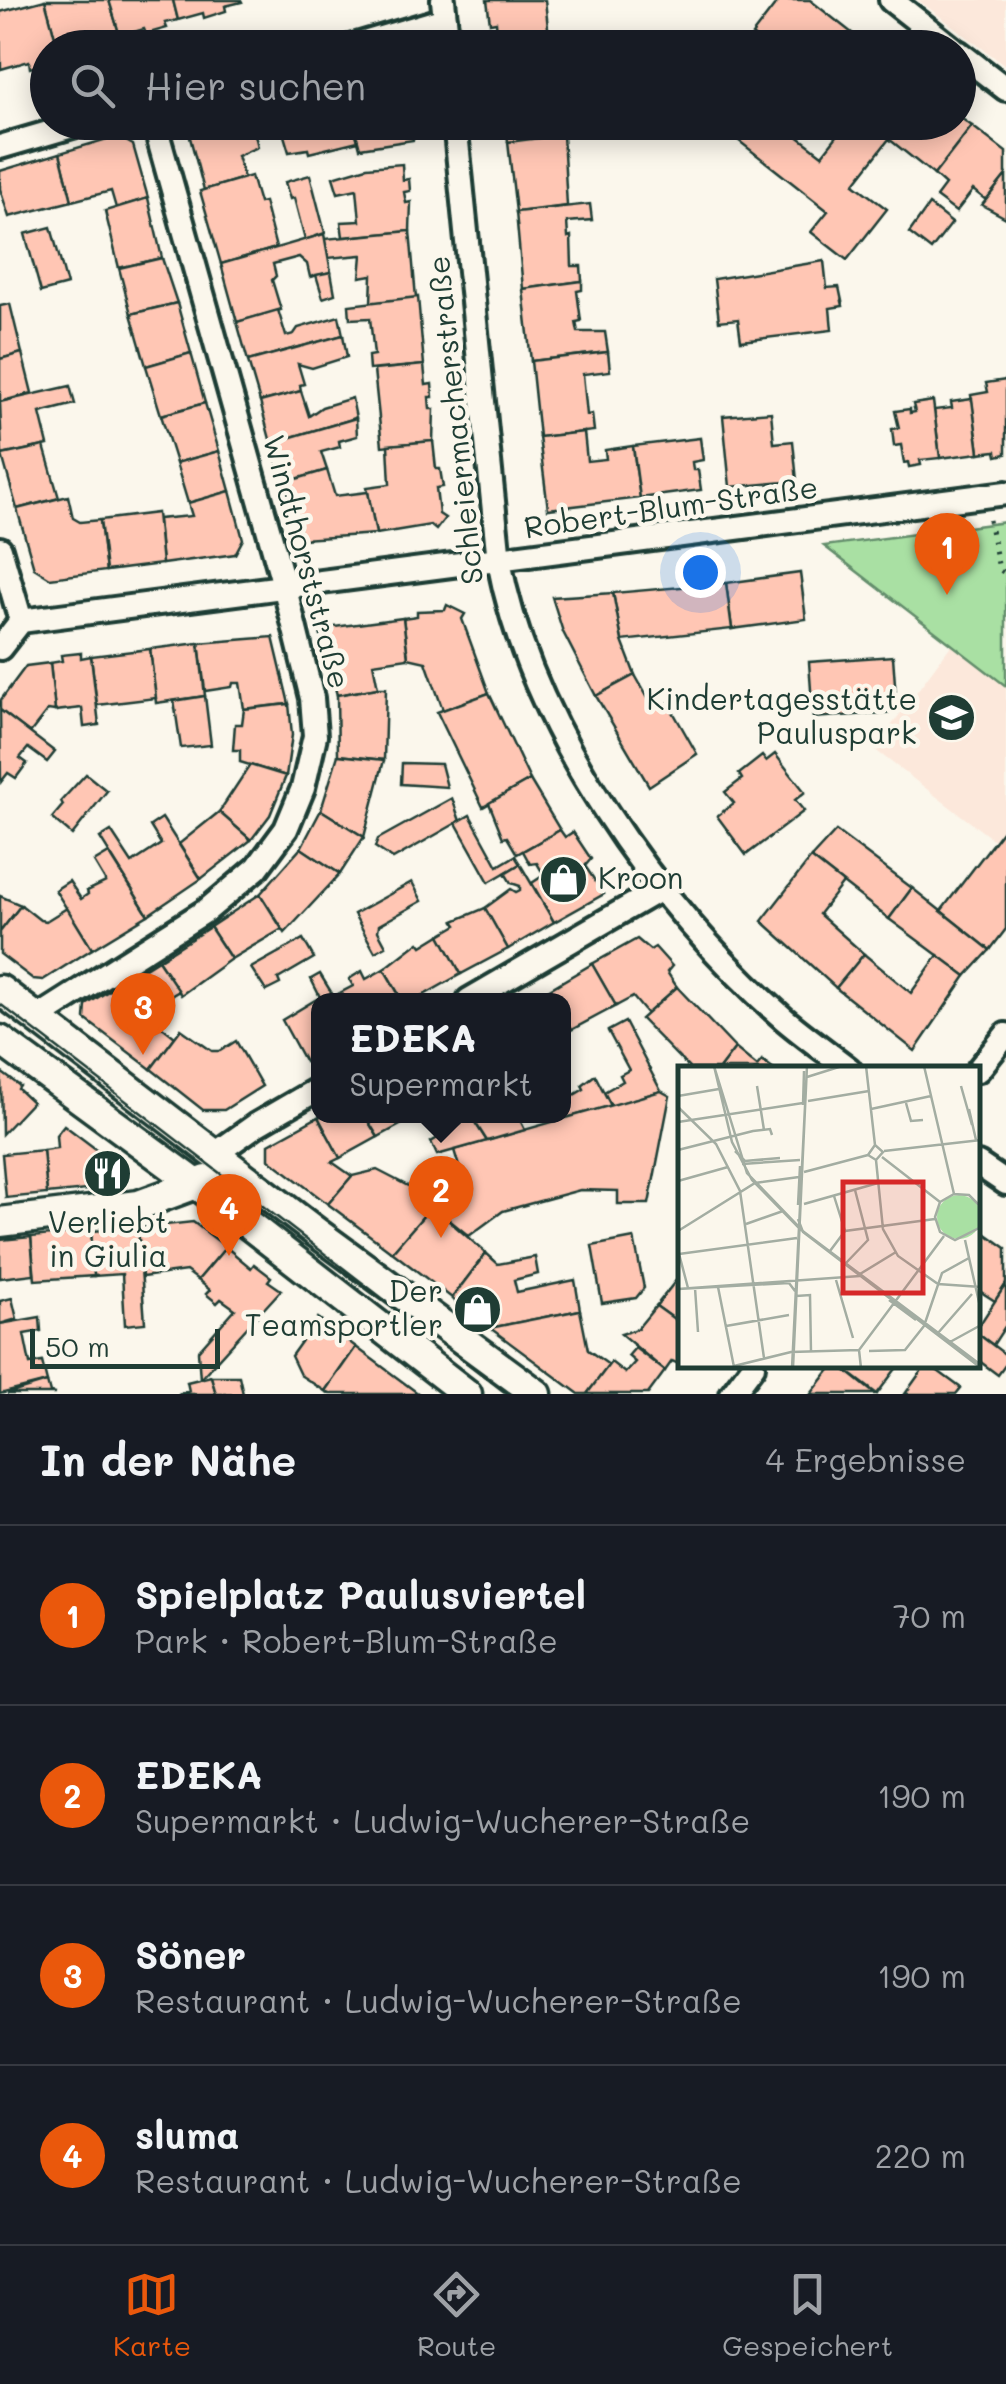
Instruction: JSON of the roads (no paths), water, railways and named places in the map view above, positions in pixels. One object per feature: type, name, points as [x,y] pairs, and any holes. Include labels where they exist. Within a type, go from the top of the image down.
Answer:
[{"type":"street","points":[[890,0],[929,30]]},
{"type":"street","points":[[393,30],[444,10]]},
{"type":"street","points":[[976,66],[1006,89]]},
{"type":"street","points":[[0,147],[30,138]]},
{"type":"street","name":"Windthorststraße","points":[[37,1018],[207,910],[257,868],[286,829],[304,788],[315,736],[312,698],[285,589],[159,140]]},
{"type":"street","name":"Schleiermacherstraße","points":[[457,140],[499,561],[504,590],[528,663],[565,744],[662,888],[696,930],[783,1018],[845,1066]]},
{"type":"street","name":"Robert-Blum-Straße","points":[[20,621],[1006,493]]},
{"type":"street","points":[[0,549],[20,621],[0,648]]},
{"type":"street","points":[[482,993],[662,888]]},
{"type":"street","points":[[0,990],[253,1184],[538,1394]]},
{"type":"street","points":[[981,1066],[1006,1035]]},
{"type":"street","points":[[0,1040],[195,1183],[467,1394]]},
{"type":"street","points":[[215,1154],[311,1093]]},
{"type":"street","points":[[981,1166],[1006,1183]]},
{"type":"street","points":[[0,1222],[139,1206],[195,1183],[225,1176],[253,1184]]},
{"type":"street","points":[[732,1394],[750,1369]]},
{"type":"tram line","points":[[0,1004],[507,1394]]},
{"type":"place","name":"Spielplatz Paulusviertel","points":[[947,595]]},
{"type":"place","name":"Kindertagesstätte Pauluspark","points":[[952,717]]},
{"type":"place","name":"Kroon","points":[[563,879]]},
{"type":"place","name":"Söner","points":[[143,1055]]},
{"type":"place","name":"Verliebt in Giulia","points":[[108,1174]]},
{"type":"place","name":"EDEKA","points":[[441,1238]]},
{"type":"place","name":"sluma","points":[[229,1256]]},
{"type":"place","name":"Der Teamsportler","points":[[478,1309]]}]
